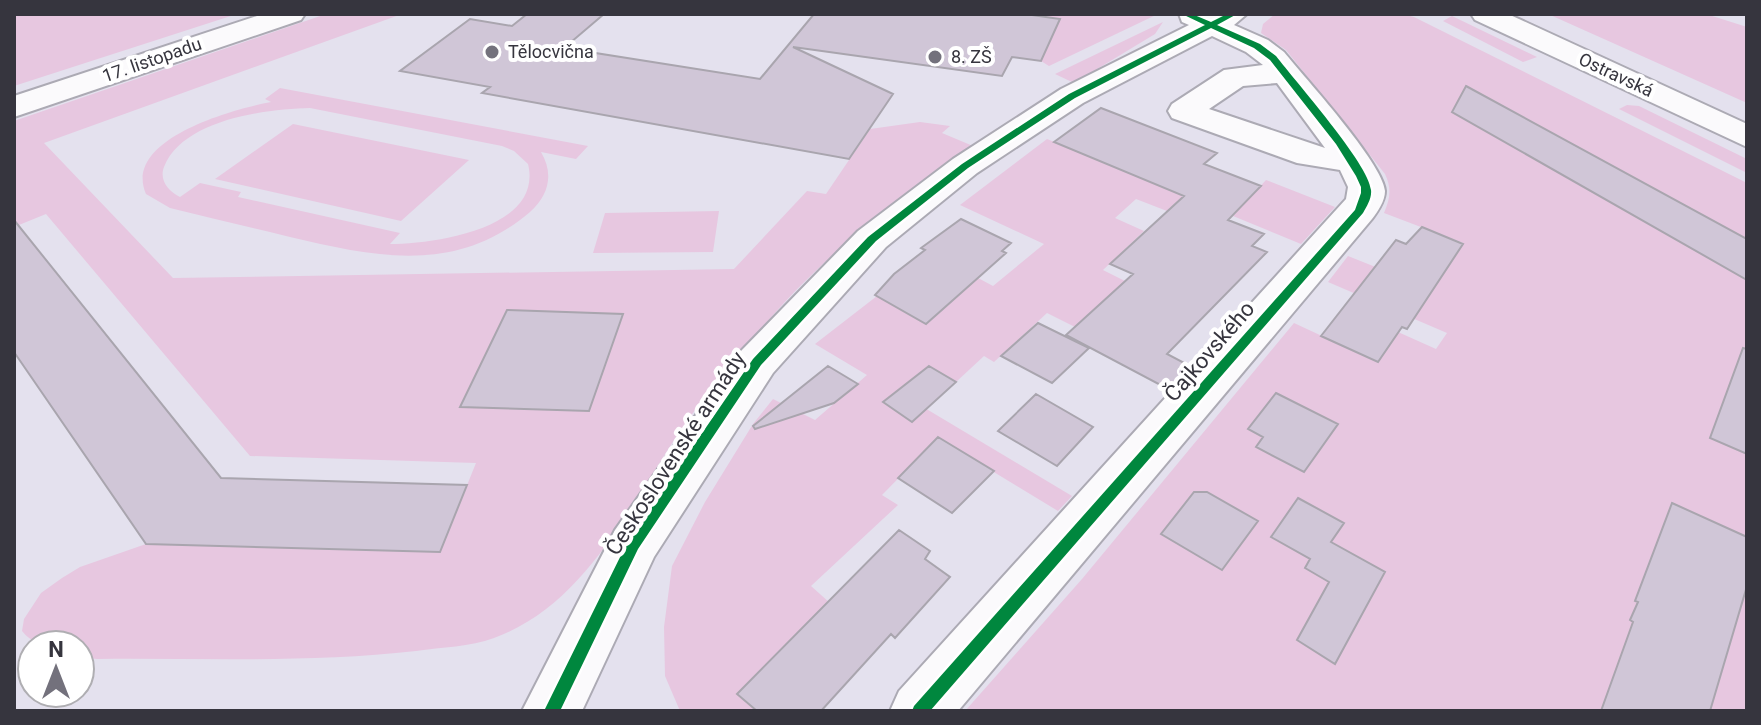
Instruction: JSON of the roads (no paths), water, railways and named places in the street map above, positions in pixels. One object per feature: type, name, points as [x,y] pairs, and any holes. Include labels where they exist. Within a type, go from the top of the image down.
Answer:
[{"type":"street","name":"17. listopadu","points":[[14,107],[291,14]]},
{"type":"street","name":"Ostravská","points":[[1485,14],[1747,137]]},
{"type":"street","name":"Čajkovského","points":[[920,711],[1359,211],[1366,196],[1365,185],[1351,161],[1273,58],[1209,17]]},
{"type":"street","name":"Československé armády","points":[[559,708],[633,545],[757,362],[872,239],[965,166],[1072,96],[1209,17]]},
{"type":"street","points":[[1285,73],[1235,77],[1184,111],[1309,156],[1351,161]]},
{"type":"place","name":"Tělocvična","points":[[492,52]]},
{"type":"place","name":"8. ZŠ","points":[[935,57]]}]
